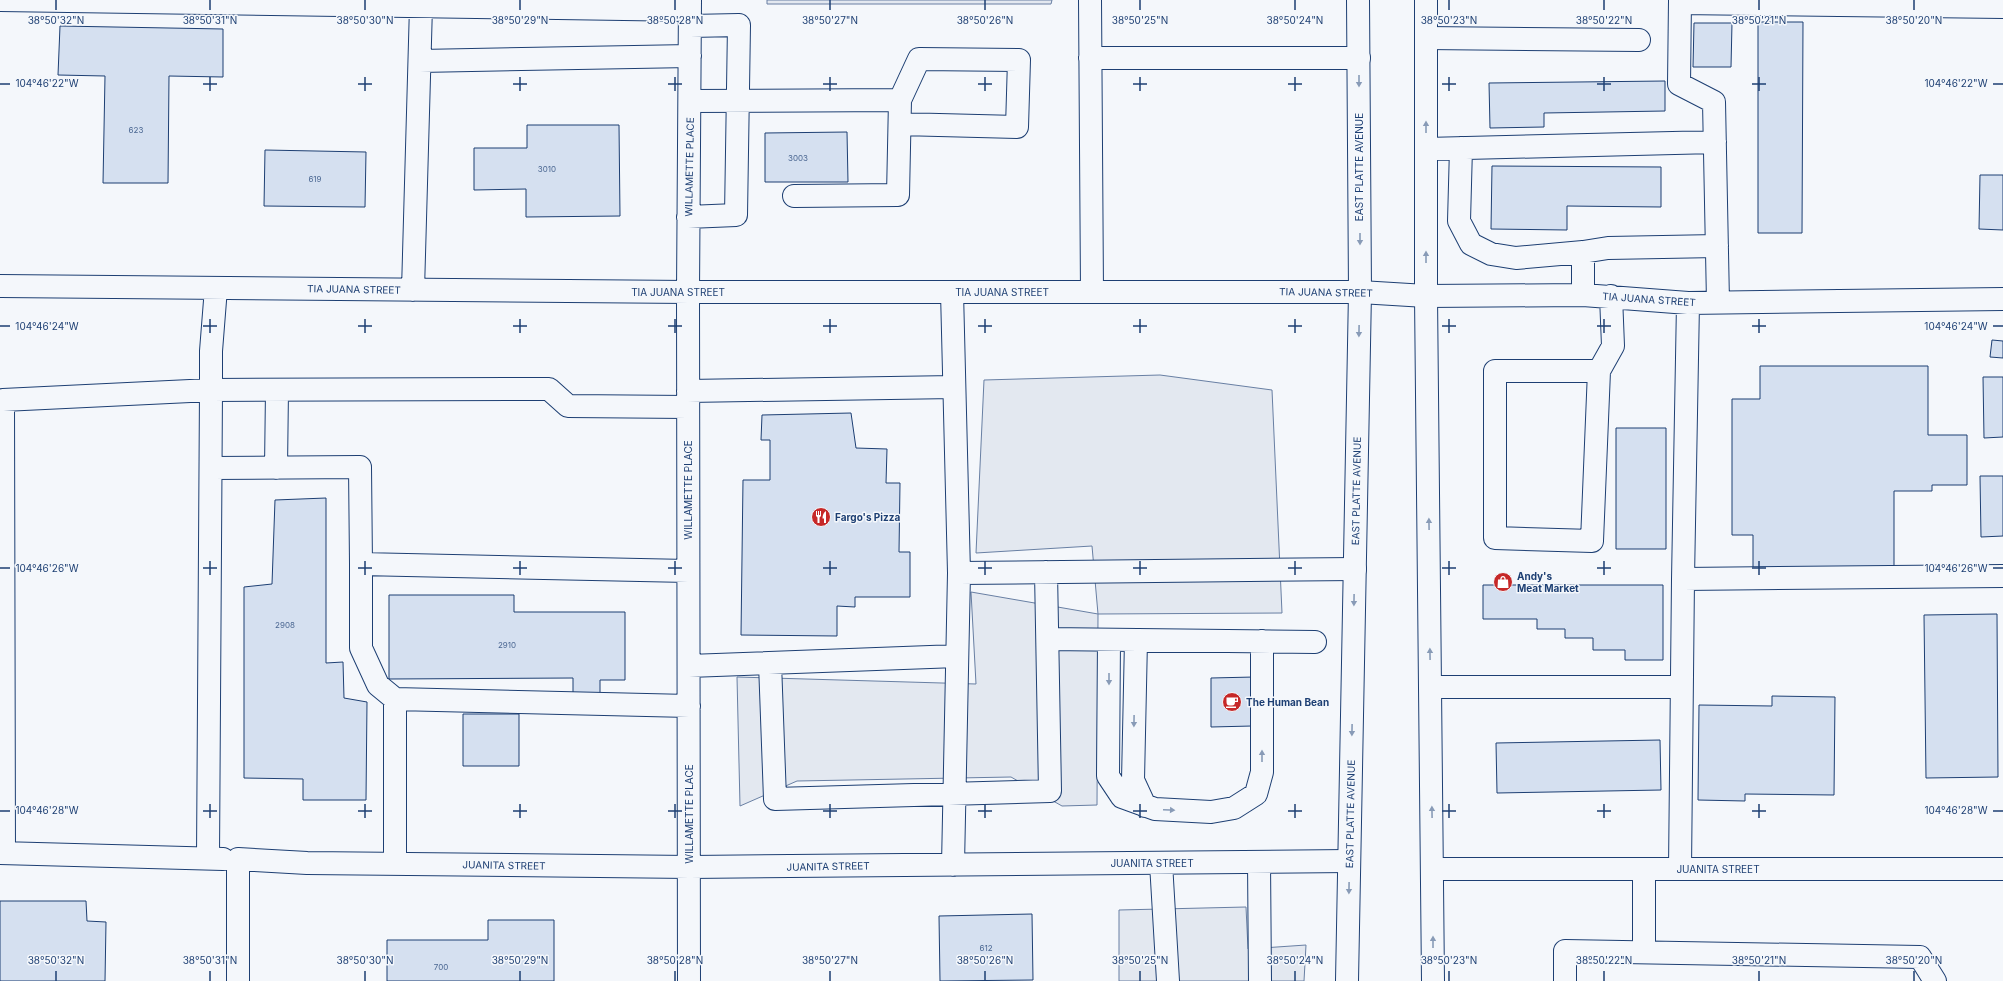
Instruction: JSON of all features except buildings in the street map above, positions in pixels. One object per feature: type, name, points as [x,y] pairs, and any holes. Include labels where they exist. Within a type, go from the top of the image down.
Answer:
[{"type":"street","points":[[0,0],[421,6],[690,12],[739,25],[736,215],[688,217]]},
{"type":"street","points":[[1090,0],[1092,292]]},
{"type":"street","name":"EAST PLATTE AVENUE","points":[[1347,981],[1360,292],[1358,0]]},
{"type":"street","points":[[1426,0],[1426,296],[1433,981]]},
{"type":"street","points":[[1718,302],[1714,102],[1679,84],[1680,2],[2003,7]]},
{"type":"street","points":[[413,290],[421,6]]},
{"type":"street","name":"WILLAMETTE PLACE","points":[[689,981],[688,217],[690,12]]},
{"type":"street","points":[[1426,38],[1639,40]]},
{"type":"street","points":[[420,61],[690,56]]},
{"type":"street","points":[[1090,58],[1359,58]]},
{"type":"street","points":[[794,196],[898,195],[900,100],[919,59],[1019,60],[1017,127],[900,124]]},
{"type":"street","points":[[690,101],[900,100]]},
{"type":"street","points":[[1426,149],[1715,142]]},
{"type":"street","points":[[1461,148],[1459,221],[1471,244],[1491,254],[1516,258],[1583,252],[1608,248],[1717,246]]},
{"type":"street","points":[[1583,252],[1583,295]]},
{"type":"street","name":"TIA JUANA STREET","points":[[0,286],[688,292],[1360,292],[1426,296],[1583,295],[1688,303],[2003,299]]},
{"type":"street","points":[[208,858],[212,468],[211,351],[216,288]]},
{"type":"street","points":[[952,292],[959,573],[953,864]]},
{"type":"street","points":[[1599,371],[1495,371],[1495,538],[1592,541],[1599,371],[1614,346],[1611,296]]},
{"type":"street","points":[[1680,869],[1688,303]]},
{"type":"street","points":[[2,853],[3,400],[211,390],[548,389],[568,406],[954,387]]},
{"type":"street","points":[[276,468],[277,390]]},
{"type":"street","points":[[212,468],[360,467],[361,648],[378,685],[395,699],[689,706]]},
{"type":"street","points":[[361,564],[688,571]]},
{"type":"street","points":[[959,573],[1355,569]]},
{"type":"street","points":[[770,663],[776,799],[1050,791],[1046,572]]},
{"type":"street","points":[[1683,579],[2003,576]]},
{"type":"street","points":[[1048,639],[1315,642]]},
{"type":"street","points":[[1109,640],[1108,776],[1122,797],[1145,806],[1155,809],[1211,812],[1234,808],[1256,794],[1262,772],[1262,641]]},
{"type":"street","points":[[1136,640],[1133,780],[1145,806]]},
{"type":"street","points":[[689,666],[957,656]]},
{"type":"street","points":[[1431,688],[1682,687]]},
{"type":"street","points":[[395,699],[395,864]]},
{"type":"street","name":"JUANITA STREET","points":[[2,853],[208,858],[307,863],[690,867],[1349,862]]},
{"type":"street","points":[[238,859],[238,981]]},
{"type":"street","points":[[1259,862],[1260,981]]},
{"type":"street","points":[[1161,863],[1168,981]]},
{"type":"street","name":"JUANITA STREET","points":[[1432,869],[2003,869]]},
{"type":"street","points":[[1644,869],[1644,952]]},
{"type":"street","points":[[1565,981],[1565,951],[1920,956],[1935,981]]},
{"type":"shaded area","points":[[767,0],[1052,0],[1051,4],[767,4]]},
{"type":"shaded area","points":[[1160,375],[1272,390],[1282,613],[1098,614],[1092,546],[976,553],[984,380]]},
{"type":"shaded area","points":[[971,592],[1098,614],[1097,805],[1062,806],[1011,777],[797,781],[740,806],[737,677],[976,684]]},
{"type":"shaded area","points":[[1246,907],[1248,949],[1306,945],[1304,981],[1119,981],[1119,910]]},
{"type":"place","name":"Fargo's Pizza","points":[[821,517]]},
{"type":"place","name":"Andy's Meat Market","points":[[1503,582]]},
{"type":"place","name":"The Human Bean","points":[[1232,702]]}]
